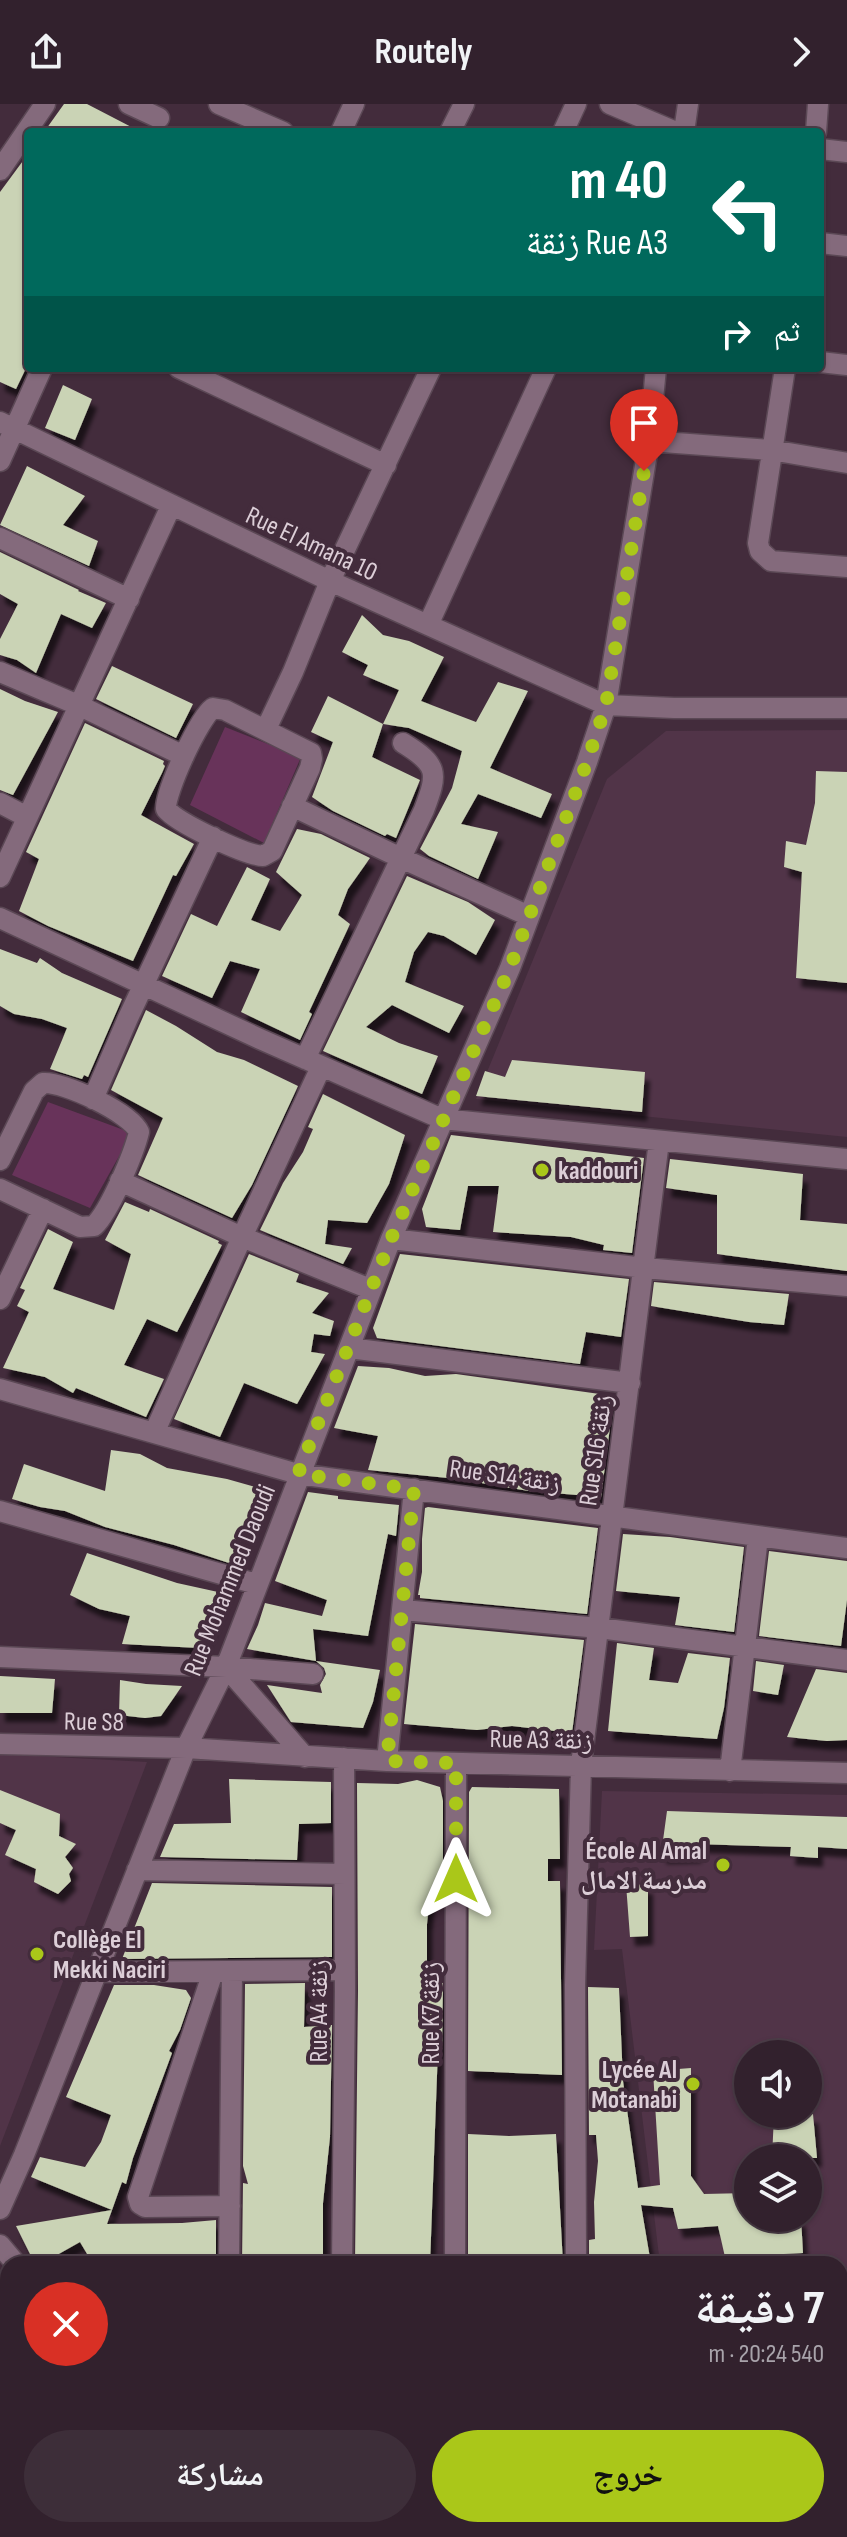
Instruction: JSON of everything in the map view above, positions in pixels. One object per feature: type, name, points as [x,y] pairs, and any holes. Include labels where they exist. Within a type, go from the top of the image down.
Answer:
[{"type":"street","points":[[29,128],[45,104]]},
{"type":"street","points":[[129,104],[159,118]]},
{"type":"street","points":[[219,104],[274,128]]},
{"type":"street","points":[[343,128],[354,104]]},
{"type":"street","points":[[452,128],[464,104]]},
{"type":"street","points":[[565,128],[576,104]]},
{"type":"street","points":[[610,104],[667,128]]},
{"type":"street","points":[[685,128],[688,104]]},
{"type":"street","points":[[816,128],[818,104]]},
{"type":"street","points":[[0,170],[24,135]]},
{"type":"street","points":[[824,149],[847,152]]},
{"type":"street","points":[[824,243],[847,246]]},
{"type":"street","points":[[824,362],[847,365]]},
{"type":"street","points":[[0,461],[7,425],[40,372]]},
{"type":"street","points":[[197,372],[223,378],[386,465]]},
{"type":"street","points":[[266,729],[330,581],[429,372]]},
{"type":"street","points":[[428,625],[544,372]]},
{"type":"street","name":"Rue Mohammed Daoudi","points":[[0,2209],[186,1748],[226,1667],[370,1289],[510,968],[587,762],[606,705],[649,441],[656,372]]},
{"type":"street","points":[[784,372],[758,543],[760,551],[771,561],[847,567]]},
{"type":"street","name":"Rue El Amana 10","points":[[7,425],[330,581],[606,705]]},
{"type":"street","points":[[649,441],[771,450],[847,463]]},
{"type":"street","points":[[0,877],[171,506]]},
{"type":"street","points":[[0,538],[129,599]]},
{"type":"street","points":[[0,672],[184,756]]},
{"type":"street","points":[[606,705],[847,708]]},
{"type":"street","points":[[213,708],[225,710],[266,729],[311,753],[312,759],[272,851],[263,856],[249,853],[175,818],[166,809],[166,801],[184,756],[204,717],[213,708]]},
{"type":"street","points":[[155,1431],[242,1237],[313,1063],[434,785],[430,763],[403,743]]},
{"type":"street","points":[[0,803],[27,817]]},
{"type":"street","points":[[292,806],[529,916]]},
{"type":"street","points":[[93,1099],[213,837]]},
{"type":"street","points":[[0,918],[313,1063],[442,1119],[847,1159]]},
{"type":"street","points":[[0,1160],[7,1126],[43,1083],[55,1083],[93,1099],[129,1119],[139,1132],[120,1181],[103,1216],[94,1226],[80,1227],[0,1189]]},
{"type":"street","name":"Rue S16 زنقة","points":[[576,2256],[575,1985],[581,1765],[659,1141]]},
{"type":"street","points":[[120,1181],[242,1237],[370,1289]]},
{"type":"street","points":[[0,1299],[43,1209]]},
{"type":"street","points":[[391,1239],[645,1268],[847,1286]]},
{"type":"street","points":[[349,1348],[630,1383]]},
{"type":"street","name":"Rue S14 زنقة","points":[[0,1389],[298,1474],[847,1548]]},
{"type":"street","points":[[387,1761],[414,1489]]},
{"type":"street","points":[[0,1511],[256,1584]]},
{"type":"street","points":[[730,1771],[758,1537]]},
{"type":"street","points":[[403,1610],[599,1628],[847,1660]]},
{"type":"street","points":[[0,1657],[313,1674]]},
{"type":"street","points":[[226,1667],[305,1757]]},
{"type":"street","name":"Rue S8","points":[[0,1744],[186,1748]]},
{"type":"street","name":"Rue A3 زنقة","points":[[186,1748],[387,1761],[847,1773]]},
{"type":"street","name":"Rue A4 زنقة","points":[[342,2256],[344,1758]]},
{"type":"street","name":"Rue K7 زنقة","points":[[455,2256],[456,1763]]},
{"type":"street","points":[[137,1870],[344,1874]]},
{"type":"street","points":[[96,1972],[345,1970]]},
{"type":"street","points":[[222,1972],[138,2197],[145,2207],[230,2206]]},
{"type":"street","points":[[222,1972],[229,2256]]},
{"type":"shaded area","points":[[225,727],[301,757],[264,843],[190,805]]},
{"type":"shaded area","points":[[847,730],[847,1137],[476,1099],[607,779],[666,731]]},
{"type":"shaded area","points":[[48,1102],[132,1133],[90,1208],[12,1175]]},
{"type":"shaded area","name":"Collège El Mekki Naciri","points":[[0,1754],[147,1762],[0,2146]]},
{"type":"shaded area","points":[[602,1791],[847,1795],[847,2256],[659,2256],[622,1949],[594,1950]]},
{"type":"building","points":[[64,104],[87,104],[133,128],[47,128]]},
{"type":"building","points":[[24,159],[24,372],[16,389],[0,382],[0,192]]},
{"type":"building","points":[[63,385],[92,399],[75,440],[45,428]]},
{"type":"building","points":[[27,466],[85,496],[63,525],[98,541],[89,566],[0,525]]},
{"type":"building","points":[[0,552],[106,603],[92,628],[61,614],[36,673],[17,660],[0,655],[0,639],[18,604],[0,594]]},
{"type":"building","points":[[362,615],[383,635],[409,641],[444,657],[421,701],[476,722],[498,682],[528,691],[490,768],[552,794],[541,818],[478,794],[461,824],[498,832],[478,879],[420,849],[452,788],[462,751],[409,728],[383,724],[399,690],[363,675],[368,665],[342,652]]},
{"type":"building","points":[[112,666],[193,704],[176,738],[96,699]]},
{"type":"building","points":[[0,689],[58,712],[13,795],[0,790]]},
{"type":"building","points":[[328,696],[383,724],[372,757],[420,780],[396,838],[385,836],[333,811],[312,797],[333,742],[311,732]]},
{"type":"building","points":[[85,723],[164,761],[165,766],[141,815],[194,844],[176,876],[173,875],[133,961],[19,911],[39,859],[26,852]]},
{"type":"building","points":[[816,771],[847,772],[847,983],[796,978],[802,872],[784,867],[786,841],[806,845],[815,803]]},
{"type":"building","points":[[297,829],[321,834],[370,858],[348,889],[338,915],[350,924],[309,1012],[312,1014],[300,1040],[241,1012],[260,969],[230,961],[212,998],[162,976],[191,914],[217,926],[247,867],[270,879],[251,920],[280,931],[302,895],[276,872]]},
{"type":"building","points":[[407,876],[468,902],[495,920],[476,955],[444,936],[428,932],[414,952],[405,982],[464,1006],[449,1033],[392,1005],[366,1027],[399,1043],[438,1056],[422,1094],[323,1051]]},
{"type":"building","points":[[0,949],[37,963],[40,958],[62,973],[122,999],[88,1077],[84,1075],[82,1079],[50,1069],[67,1028],[14,1014],[0,1006]]},
{"type":"building","points":[[146,1010],[217,1052],[244,1060],[298,1086],[252,1185],[232,1218],[138,1175],[163,1118],[111,1090]]},
{"type":"building","points":[[512,1060],[645,1072],[642,1112],[476,1096],[485,1071],[505,1077]]},
{"type":"building","points":[[323,1094],[405,1135],[389,1184],[367,1223],[328,1220],[325,1244],[352,1248],[343,1264],[260,1230],[283,1183],[303,1152],[313,1129],[308,1127]]},
{"type":"building","points":[[451,1135],[644,1158],[632,1253],[603,1250],[604,1245],[571,1237],[493,1232],[499,1186],[468,1186],[460,1230],[426,1227],[422,1209]]},
{"type":"building","points":[[670,1159],[803,1174],[800,1220],[847,1224],[847,1271],[717,1254],[717,1195],[666,1188]]},
{"type":"building","points":[[125,1202],[149,1212],[150,1209],[222,1245],[177,1332],[147,1319],[124,1365],[164,1379],[146,1417],[76,1388],[73,1393],[45,1377],[3,1368],[29,1312],[17,1306],[25,1290],[20,1288],[48,1229],[73,1242],[53,1289],[114,1310],[131,1254],[105,1240]]},
{"type":"building","points":[[249,1254],[299,1274],[296,1282],[329,1293],[312,1313],[334,1321],[330,1336],[314,1334],[311,1352],[325,1354],[297,1404],[244,1383],[220,1437],[174,1419]]},
{"type":"building","points":[[400,1254],[629,1279],[621,1337],[586,1332],[580,1364],[377,1338],[373,1328]]},
{"type":"building","points":[[654,1282],[789,1294],[784,1325],[651,1306]]},
{"type":"building","points":[[358,1366],[389,1368],[425,1376],[456,1374],[614,1396],[601,1497],[368,1470],[378,1436],[334,1428]]},
{"type":"building","points":[[111,1450],[140,1454],[167,1468],[266,1490],[232,1564],[105,1527],[65,1511],[12,1499],[24,1464],[105,1491]]},
{"type":"building","points":[[308,1492],[338,1496],[338,1499],[399,1505],[396,1536],[388,1534],[368,1636],[313,1629],[316,1661],[247,1649],[265,1603],[322,1616],[327,1600],[275,1581]]},
{"type":"building","points":[[425,1508],[598,1528],[587,1614],[420,1598],[422,1539]]},
{"type":"building","points":[[623,1534],[744,1547],[734,1632],[675,1625],[680,1597],[616,1591]]},
{"type":"building","points":[[769,1551],[847,1561],[847,1600],[841,1646],[759,1636]]},
{"type":"building","points":[[87,1553],[177,1583],[218,1592],[211,1627],[199,1648],[122,1644],[130,1616],[99,1609],[70,1595]]},
{"type":"building","points":[[415,1624],[584,1640],[572,1733],[512,1726],[477,1730],[404,1724]]},
{"type":"building","points":[[617,1643],[654,1648],[649,1680],[678,1683],[688,1653],[730,1658],[717,1739],[608,1731]]},
{"type":"building","points":[[316,1661],[380,1670],[363,1728],[291,1722],[267,1685],[322,1693],[320,1685],[326,1674]]},
{"type":"building","points":[[756,1661],[784,1665],[778,1695],[753,1691]]},
{"type":"building","points":[[816,1669],[847,1673],[847,1740],[787,1737]]},
{"type":"building","points":[[0,1676],[55,1679],[52,1713],[0,1713]]},
{"type":"building","points":[[120,1680],[182,1686],[161,1716],[145,1718],[119,1715]]},
{"type":"building","points":[[229,1779],[331,1782],[331,1823],[299,1824],[297,1860],[160,1857],[174,1824],[231,1823]]},
{"type":"building","points":[[417,1780],[440,1787],[443,1801],[443,1896],[430,1896],[427,1924],[427,1981],[443,1983],[430,2256],[355,2256],[357,1783],[398,1784]]},
{"type":"building","points":[[472,1787],[559,1789],[560,1859],[548,1859],[548,1881],[560,1881],[562,2075],[468,2071],[469,1792]]},
{"type":"building","points":[[0,1790],[60,1814],[59,1836],[76,1844],[65,1857],[73,1868],[69,1874],[71,1881],[58,1894],[34,1882],[36,1869],[5,1855],[16,1830],[0,1823]]},
{"type":"building","points":[[667,1811],[847,1817],[847,1849],[818,1847],[818,1858],[790,1856],[791,1847],[696,1844],[697,1854],[661,1855]]},
{"type":"building","points":[[152,1883],[332,1887],[332,1957],[122,1959]]},
{"type":"building","points":[[626,1884],[648,1885],[648,1936],[630,1937]]},
{"type":"building","points":[[305,1983],[304,2027],[332,2025],[323,2256],[242,2256],[243,2183],[248,2184],[243,2166],[245,1984]]},
{"type":"building","points":[[114,1985],[154,1985],[186,1990],[191,1998],[169,2051],[172,2053],[126,2184],[122,2182],[112,2210],[31,2177],[40,2157],[85,2167],[101,2142],[111,2115],[66,2097]]},
{"type":"building","points":[[588,1987],[619,1988],[623,2081],[638,2188],[660,2185],[653,2071],[691,2068],[691,2176],[704,2194],[734,2193],[734,2232],[802,2232],[803,2253],[725,2256],[718,2226],[678,2229],[673,2208],[641,2205],[650,2256],[589,2256],[589,2240],[595,2239],[596,2135],[589,2135]]},
{"type":"building","points":[[773,2128],[814,2128],[816,2144],[773,2144]]},
{"type":"building","points":[[468,2134],[556,2134],[563,2256],[468,2256]]},
{"type":"building","points":[[112,2210],[107,2224],[216,2220],[216,2256],[88,2256],[80,2242],[55,2256],[31,2256],[16,2226]]},
{"type":"place","name":"kaddouri","points":[[542,1170]]},
{"type":"place","name":"École Al Amal مدرسة الامال","points":[[723,1865]]},
{"type":"place","name":"Collège El Mekki Naciri","points":[[37,1954]]},
{"type":"place","name":"Lycée Al Motanabi","points":[[693,2084]]},
{"type":"route","points":[[456,1879],[456,1763],[387,1761],[414,1489],[298,1474],[370,1289],[453,1092],[510,968],[587,762],[606,705],[644,471]]}]
